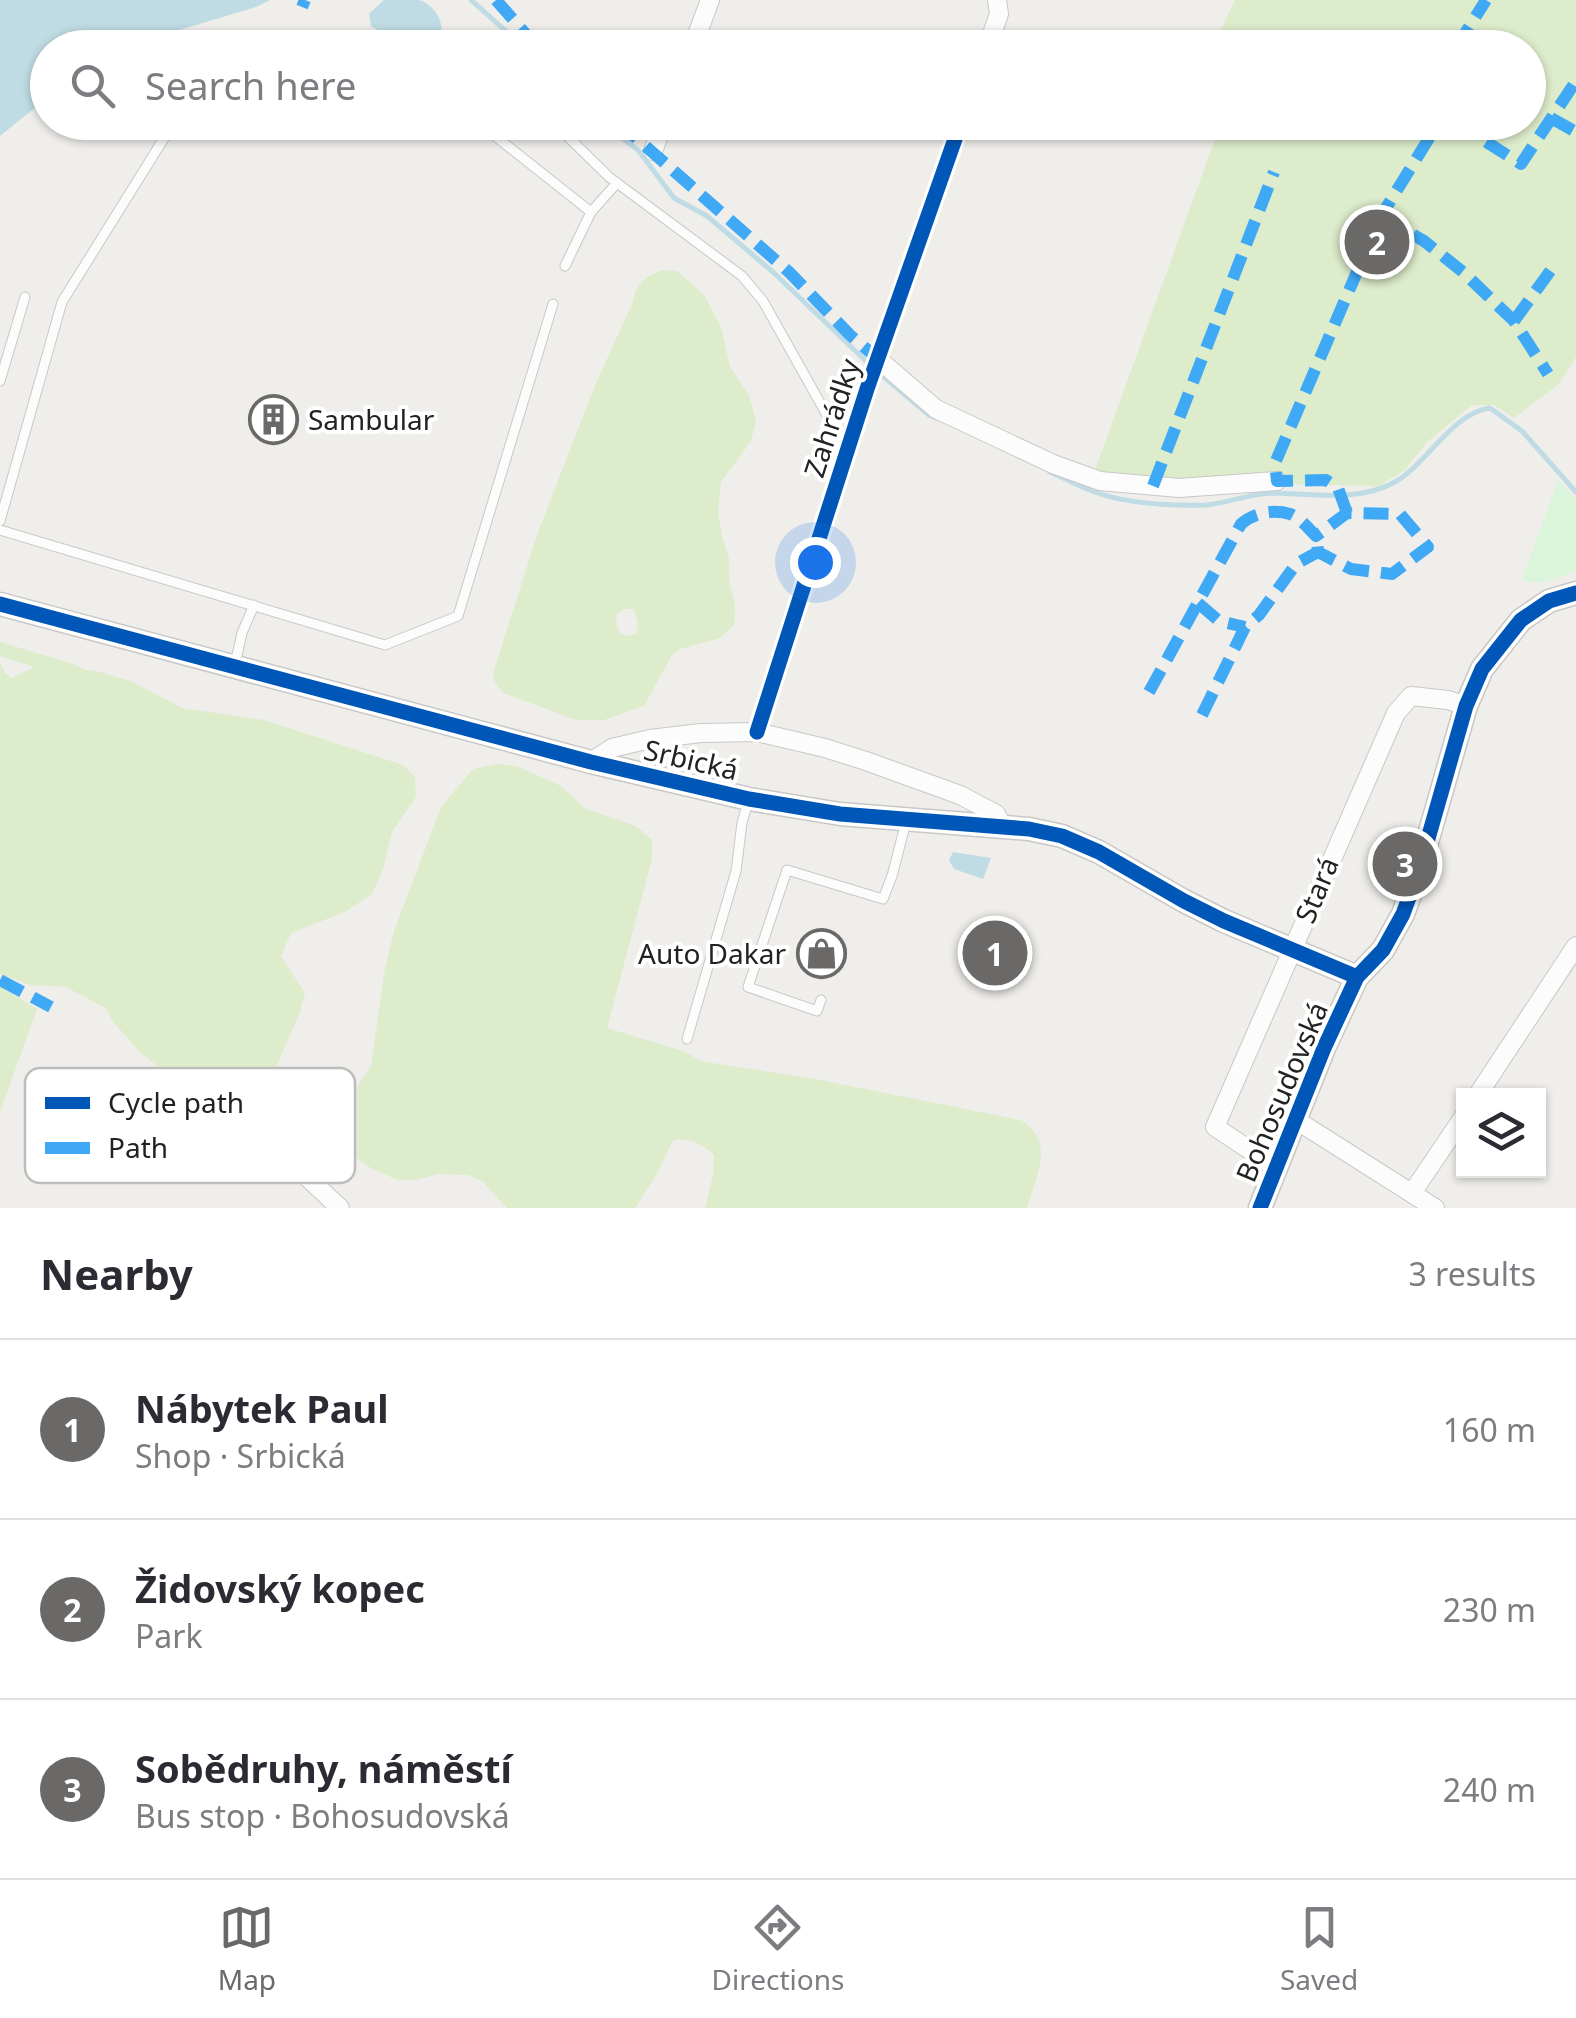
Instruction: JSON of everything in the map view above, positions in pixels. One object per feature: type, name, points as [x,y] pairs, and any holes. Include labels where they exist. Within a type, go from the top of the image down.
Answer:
[{"type":"street","points":[[699,30],[710,0]]},
{"type":"street","points":[[994,30],[999,14],[997,0]]},
{"type":"street","points":[[653,151],[657,140]]},
{"type":"street","name":"Zahrádky","points":[[757,732],[867,390],[955,140]]},
{"type":"street","name":"Zahrádky","points":[[878,359],[936,410],[1053,464],[1100,481],[1179,488],[1277,481]]},
{"type":"street","name":"Bohosudovská","points":[[1260,1208],[1357,977],[1383,950],[1403,914],[1430,836],[1466,706],[1482,668],[1521,620],[1549,601],[1576,593]]},
{"type":"street","name":"Srbická","points":[[0,604],[590,762],[749,799],[840,814],[1048,833],[1080,843],[1184,902],[1357,977]]},
{"type":"street","name":"Stará","points":[[1276,1168],[1215,1127],[1396,713],[1411,696],[1466,706]]},
{"type":"street","name":"Srbická","points":[[590,762],[612,748],[650,739],[757,732],[825,748],[960,795],[996,814],[1003,827]]},
{"type":"street","points":[[1482,1088],[1576,946]]},
{"type":"street","points":[[1296,1120],[1435,1208]]},
{"type":"street","points":[[1412,1193],[1456,1128]]},
{"type":"street","points":[[313,1183],[340,1208]]},
{"type":"lane","points":[[0,521],[62,302],[163,140]]},
{"type":"lane","points":[[500,140],[591,212]]},
{"type":"lane","points":[[572,140],[617,183],[742,276],[763,301],[848,452]]},
{"type":"lane","points":[[565,266],[591,212],[617,183]]},
{"type":"lane","points":[[0,381],[25,296]]},
{"type":"lane","points":[[0,530],[385,645],[458,616],[553,304]]},
{"type":"lane","points":[[235,666],[242,633],[254,605]]},
{"type":"lane","points":[[687,1039],[736,871],[749,799]]},
{"type":"lane","points":[[821,1000],[817,1012],[748,987],[786,870],[883,899],[906,820]]},
{"type":"green space","points":[[1235,0],[1576,0],[1576,357],[1559,384],[1514,418],[1494,405],[1472,405],[1426,443],[1405,470],[1379,486],[1270,484],[1161,496],[1091,481],[1215,140],[1546,140],[1546,30],[1221,30]]},
{"type":"green space","points":[[662,270],[677,271],[704,295],[721,327],[730,367],[749,395],[756,420],[751,441],[721,482],[718,511],[729,558],[735,621],[720,638],[672,655],[644,706],[604,720],[576,720],[503,693],[493,679],[494,670],[538,532],[596,383],[637,287]],"holes":[[[634,609],[636,634],[621,634],[617,614]]]},
{"type":"green space","points":[[1558,480],[1576,500],[1576,570],[1543,582],[1522,580]]},
{"type":"green space","points":[[0,642],[131,681],[182,708],[264,720],[403,765],[415,777],[416,797],[392,832],[372,894],[345,912],[291,933],[281,956],[305,993],[276,1068],[160,1068],[140,1052],[105,1008],[66,987],[30,985],[0,974],[0,662],[12,678],[34,667],[0,656]]},
{"type":"green space","points":[[496,764],[517,766],[561,786],[586,809],[636,826],[652,840],[652,859],[607,1028],[686,1052],[700,1061],[815,1079],[1021,1120],[1032,1129],[1041,1149],[1027,1208],[705,1208],[714,1155],[695,1142],[679,1139],[673,1140],[635,1208],[507,1208],[482,1181],[468,1175],[437,1174],[397,1180],[355,1157],[355,1090],[371,1066],[394,931],[441,807],[473,769]]},
{"type":"green space","points":[[0,986],[37,1009],[0,1112]]},
{"type":"water","points":[[0,0],[270,0],[180,30],[30,30],[30,112],[0,136]]},
{"type":"water","points":[[384,0],[419,0],[437,14],[442,30],[378,30],[371,26],[369,14]]},
{"type":"water","points":[[953,852],[991,858],[983,879],[954,869],[949,860]]},
{"type":"waterway","points":[[471,0],[505,30]]},
{"type":"waterway","points":[[624,140],[638,150],[674,198],[707,216],[773,272],[870,365]]},
{"type":"waterway","points":[[878,372],[936,418]]},
{"type":"waterway","points":[[1050,472],[1105,495],[1163,504],[1206,505],[1265,493],[1351,495],[1395,482],[1464,419],[1490,408],[1522,431],[1576,492]]},
{"type":"marked path","points":[[302,7],[305,0]]},
{"type":"marked path","points":[[496,0],[522,30]]},
{"type":"marked path","points":[[1467,30],[1486,0]]},
{"type":"marked path","points":[[1546,126],[1576,81]]},
{"type":"marked path","points":[[1551,118],[1576,132]]},
{"type":"marked path","points":[[639,140],[789,272],[878,359]]},
{"type":"marked path","points":[[1347,513],[1338,488],[1326,480],[1277,481],[1275,463],[1381,216],[1428,140]]},
{"type":"marked path","points":[[1483,140],[1521,164],[1537,140]]},
{"type":"marked path","points":[[1153,486],[1274,172]]},
{"type":"marked path","points":[[1381,216],[1424,241],[1463,272],[1514,321],[1548,374]]},
{"type":"marked path","points":[[1514,321],[1556,263]]},
{"type":"marked path","points":[[1149,692],[1241,524],[1251,517],[1270,512],[1290,514],[1316,536],[1347,513],[1400,514],[1428,547],[1392,574],[1351,569],[1318,552]]},
{"type":"marked path","points":[[1202,715],[1245,627],[1259,615],[1296,564],[1318,552],[1317,541]]},
{"type":"marked path","points":[[1198,603],[1219,621],[1245,627]]},
{"type":"marked path","points":[[0,980],[51,1007]]},
{"type":"cycle path","points":[[757,732],[867,389],[955,140]]},
{"type":"cycle path","points":[[1260,1208],[1357,977],[1383,950],[1403,914],[1466,706],[1482,669],[1521,620],[1549,601],[1576,593]]},
{"type":"cycle path","points":[[0,604],[591,762],[749,799],[840,814],[1029,829],[1062,836],[1099,852],[1224,921],[1357,977]]},
{"type":"place","name":"Židovský kopec","points":[[1377,242]]},
{"type":"place","name":"Sambular","points":[[273,420]]},
{"type":"place","name":"Sobědruhy, náměstí","points":[[1405,864]]},
{"type":"place","name":"Nábytek Paul","points":[[995,953]]},
{"type":"place","name":"Auto Dakar","points":[[821,954]]}]
